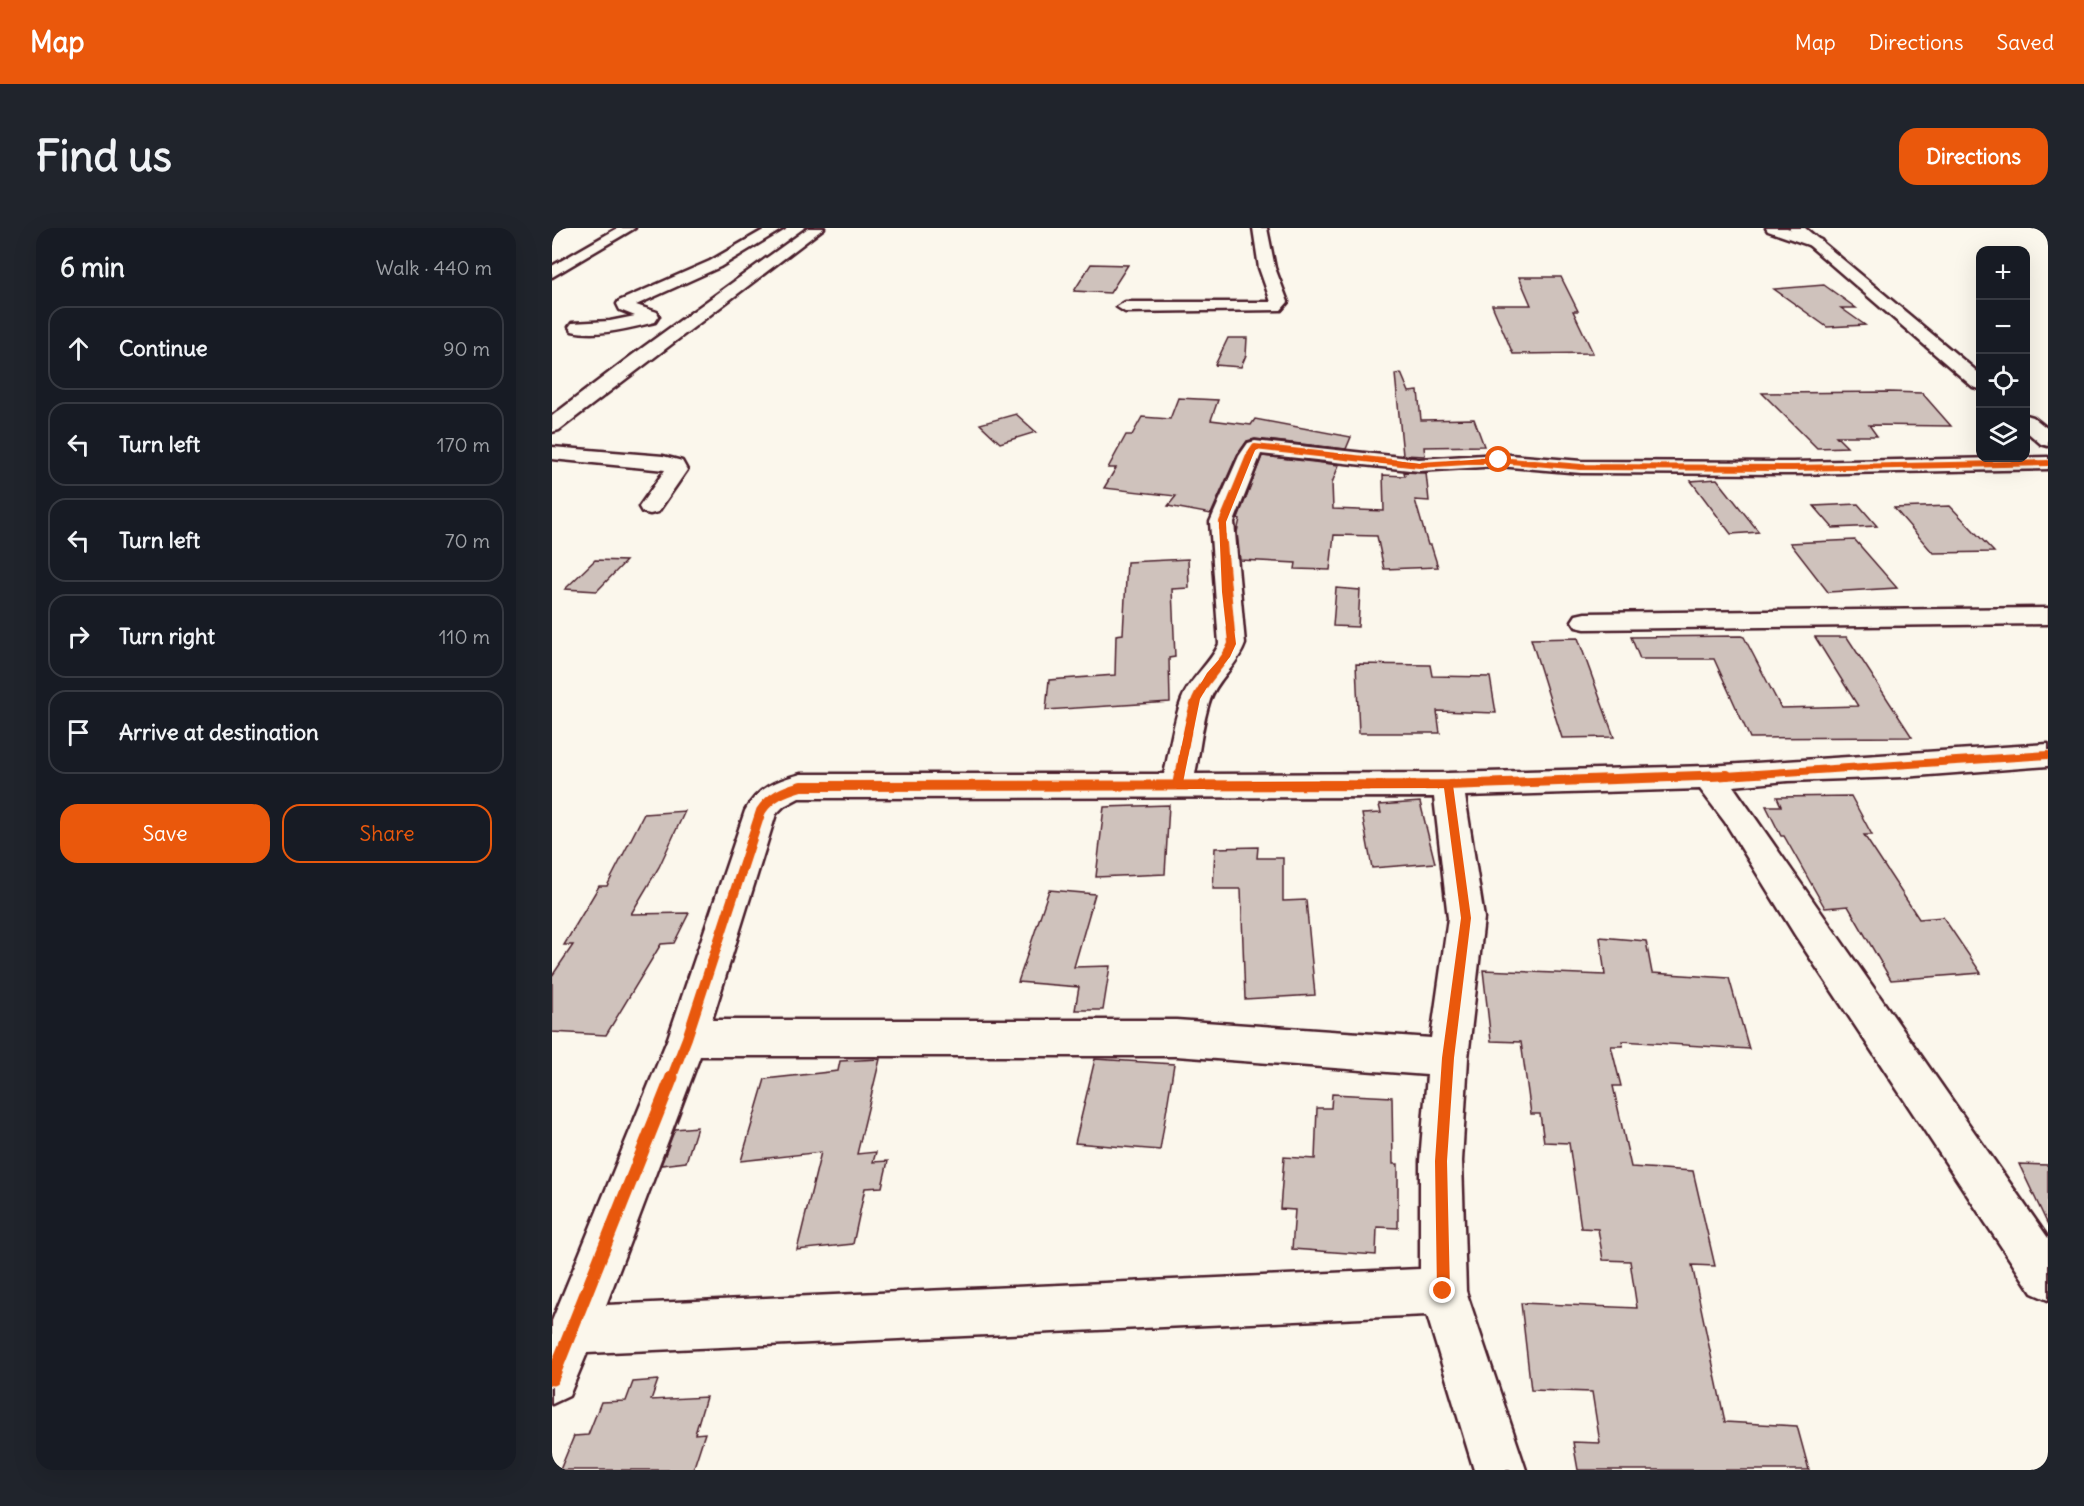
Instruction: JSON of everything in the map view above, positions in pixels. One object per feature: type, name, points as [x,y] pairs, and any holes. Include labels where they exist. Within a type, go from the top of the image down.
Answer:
[{"type":"main road","points":[[552,272],[628,228]]},
{"type":"main road","points":[[578,327],[610,326],[651,316],[626,307],[625,304],[715,264],[777,228]]},
{"type":"main road","points":[[552,426],[637,360],[818,228]]},
{"type":"main road","points":[[1125,307],[1275,307],[1280,302],[1267,268],[1260,228]]},
{"type":"main road","points":[[1773,228],[1820,236]]},
{"type":"main road","points":[[1796,228],[1820,236],[1976,379]]},
{"type":"main road","points":[[684,278],[704,286]]},
{"type":"main road","points":[[632,299],[671,300]]},
{"type":"main road","points":[[1177,785],[1196,699],[1210,675],[1228,655],[1232,644],[1222,522],[1249,456],[1255,447],[1419,465],[1499,460],[1592,467],[1792,468],[2048,463]]},
{"type":"main road","points":[[552,453],[663,462],[674,465],[676,470],[650,507]]},
{"type":"main road","points":[[1585,621],[2045,614]]},
{"type":"main road","points":[[552,1379],[574,1329],[687,1038],[761,811],[767,801],[778,793],[801,786],[1448,785],[1708,777],[1788,770],[1903,766],[2048,755]]},
{"type":"main road","points":[[1708,777],[1736,813],[1807,924],[2048,1277]]},
{"type":"main road","points":[[1448,785],[1466,918],[1448,1058],[1441,1161],[1443,1291],[1500,1470]]},
{"type":"main road","points":[[687,1038],[1176,1038],[1448,1058]]},
{"type":"main road","points":[[574,1329],[1443,1291]]},
{"type":"building","points":[[1091,264],[1128,265],[1110,293],[1074,291]]},
{"type":"building","points":[[1519,277],[1561,277],[1578,311],[1573,311],[1593,353],[1513,354],[1492,305],[1531,305]]},
{"type":"building","points":[[1824,285],[1856,308],[1841,308],[1865,325],[1827,327],[1774,289]]},
{"type":"building","points":[[1228,338],[1247,338],[1246,355],[1241,367],[1215,365]]},
{"type":"building","points":[[1401,373],[1409,392],[1418,391],[1421,420],[1474,419],[1484,446],[1424,447],[1425,456],[1403,455],[1395,374]]},
{"type":"building","points":[[1762,393],[1922,393],[1951,426],[1869,425],[1877,436],[1836,436],[1847,447],[1817,448]]},
{"type":"building","points":[[1178,398],[1218,400],[1211,420],[1251,425],[1255,419],[1351,437],[1346,449],[1255,439],[1247,441],[1237,455],[1211,514],[1168,506],[1176,496],[1104,488],[1116,468],[1108,468],[1126,435],[1132,435],[1142,417],[1170,419]]},
{"type":"building","points":[[1016,414],[1036,432],[1000,443],[980,424]]},
{"type":"building","points":[[1262,456],[1339,465],[1332,483],[1333,509],[1384,511],[1383,475],[1405,476],[1404,472],[1426,473],[1429,501],[1415,500],[1428,545],[1431,545],[1438,567],[1384,569],[1377,536],[1334,535],[1330,570],[1295,569],[1296,563],[1240,560],[1237,532],[1240,519],[1238,518]]},
{"type":"building","points":[[1717,479],[1759,532],[1731,534],[1691,481]]},
{"type":"building","points":[[1858,504],[1877,526],[1833,528],[1814,506]]},
{"type":"building","points":[[1950,506],[1994,552],[1933,553],[1894,508]]},
{"type":"building","points":[[1855,540],[1897,588],[1828,592],[1790,543]]},
{"type":"building","points":[[1188,559],[1189,588],[1172,589],[1175,657],[1169,658],[1170,702],[1046,710],[1049,680],[1115,675],[1116,635],[1123,634],[1127,562]]},
{"type":"building","points":[[595,560],[626,561],[597,591],[565,589]]},
{"type":"building","points":[[1336,588],[1360,590],[1358,627],[1333,626]]},
{"type":"building","points":[[1631,637],[1744,637],[1781,708],[1858,706],[1815,637],[1847,637],[1912,737],[1750,738],[1714,659],[1640,659]]},
{"type":"building","points":[[1578,638],[1614,737],[1562,738],[1531,639]]},
{"type":"building","points":[[1356,664],[1430,665],[1432,676],[1490,677],[1496,713],[1437,711],[1440,733],[1359,733]]},
{"type":"building","points":[[1851,796],[1872,835],[1864,835],[1919,919],[1943,917],[1981,973],[1891,980],[1848,906],[1825,908],[1784,836],[1781,836],[1766,806],[1781,806],[1777,797]]},
{"type":"building","points":[[1420,802],[1435,863],[1372,868],[1362,814],[1381,813],[1379,805]]},
{"type":"building","points":[[1169,805],[1165,874],[1096,877],[1104,807]]},
{"type":"building","points":[[685,811],[659,867],[631,914],[689,913],[674,943],[661,944],[606,1035],[552,1032],[552,976],[573,945],[564,945],[599,886],[607,886],[644,814]]},
{"type":"building","points":[[1258,847],[1257,858],[1283,858],[1283,901],[1306,900],[1315,995],[1245,999],[1241,889],[1213,889],[1215,848]]},
{"type":"building","points":[[1049,890],[1095,894],[1074,967],[1110,966],[1103,1010],[1075,1010],[1079,987],[1018,982]]},
{"type":"building","points":[[1600,937],[1646,941],[1652,973],[1729,978],[1749,1049],[1622,1041],[1623,1046],[1611,1046],[1621,1086],[1613,1086],[1631,1167],[1693,1171],[1715,1266],[1692,1265],[1725,1422],[1797,1426],[1809,1470],[1578,1470],[1573,1442],[1600,1443],[1592,1392],[1531,1390],[1521,1303],[1637,1308],[1630,1261],[1603,1260],[1598,1229],[1581,1228],[1569,1143],[1544,1142],[1540,1114],[1531,1114],[1521,1042],[1491,1041],[1483,970],[1605,975]]},
{"type":"building","points":[[880,1059],[857,1154],[876,1152],[873,1162],[888,1161],[882,1187],[865,1188],[853,1244],[797,1250],[821,1152],[741,1161],[765,1079],[838,1071],[840,1061]]},
{"type":"building","points":[[1095,1059],[1174,1064],[1160,1150],[1075,1143]]},
{"type":"building","points":[[1332,1094],[1392,1097],[1393,1164],[1398,1164],[1398,1228],[1377,1227],[1376,1255],[1292,1249],[1295,1210],[1280,1209],[1284,1157],[1315,1159],[1317,1108],[1331,1108]]},
{"type":"building","points":[[697,1127],[686,1162],[661,1165],[675,1129]]},
{"type":"building","points":[[2019,1164],[2048,1165],[2048,1225]]},
{"type":"building","points":[[658,1380],[651,1400],[706,1397],[695,1434],[705,1433],[693,1470],[560,1470],[574,1436],[588,1435],[601,1402],[626,1401],[633,1382]]},
{"type":"cycle path","points":[[1177,785],[1196,699],[1210,675],[1228,655],[1232,644],[1222,522],[1249,456],[1255,447],[1419,465],[1499,460],[1581,467],[1793,468],[2048,463]]},
{"type":"cycle path","points":[[552,1379],[687,1038],[761,811],[773,797],[783,792],[801,786],[1448,785],[1708,777],[1788,770],[1903,766],[2048,755]]},
{"type":"route","points":[[1443,1291],[1441,1161],[1448,1058],[1466,918],[1448,785],[1177,785],[1196,699],[1210,675],[1228,655],[1232,644],[1222,522],[1252,449],[1258,446],[1419,465],[1499,460]]}]
